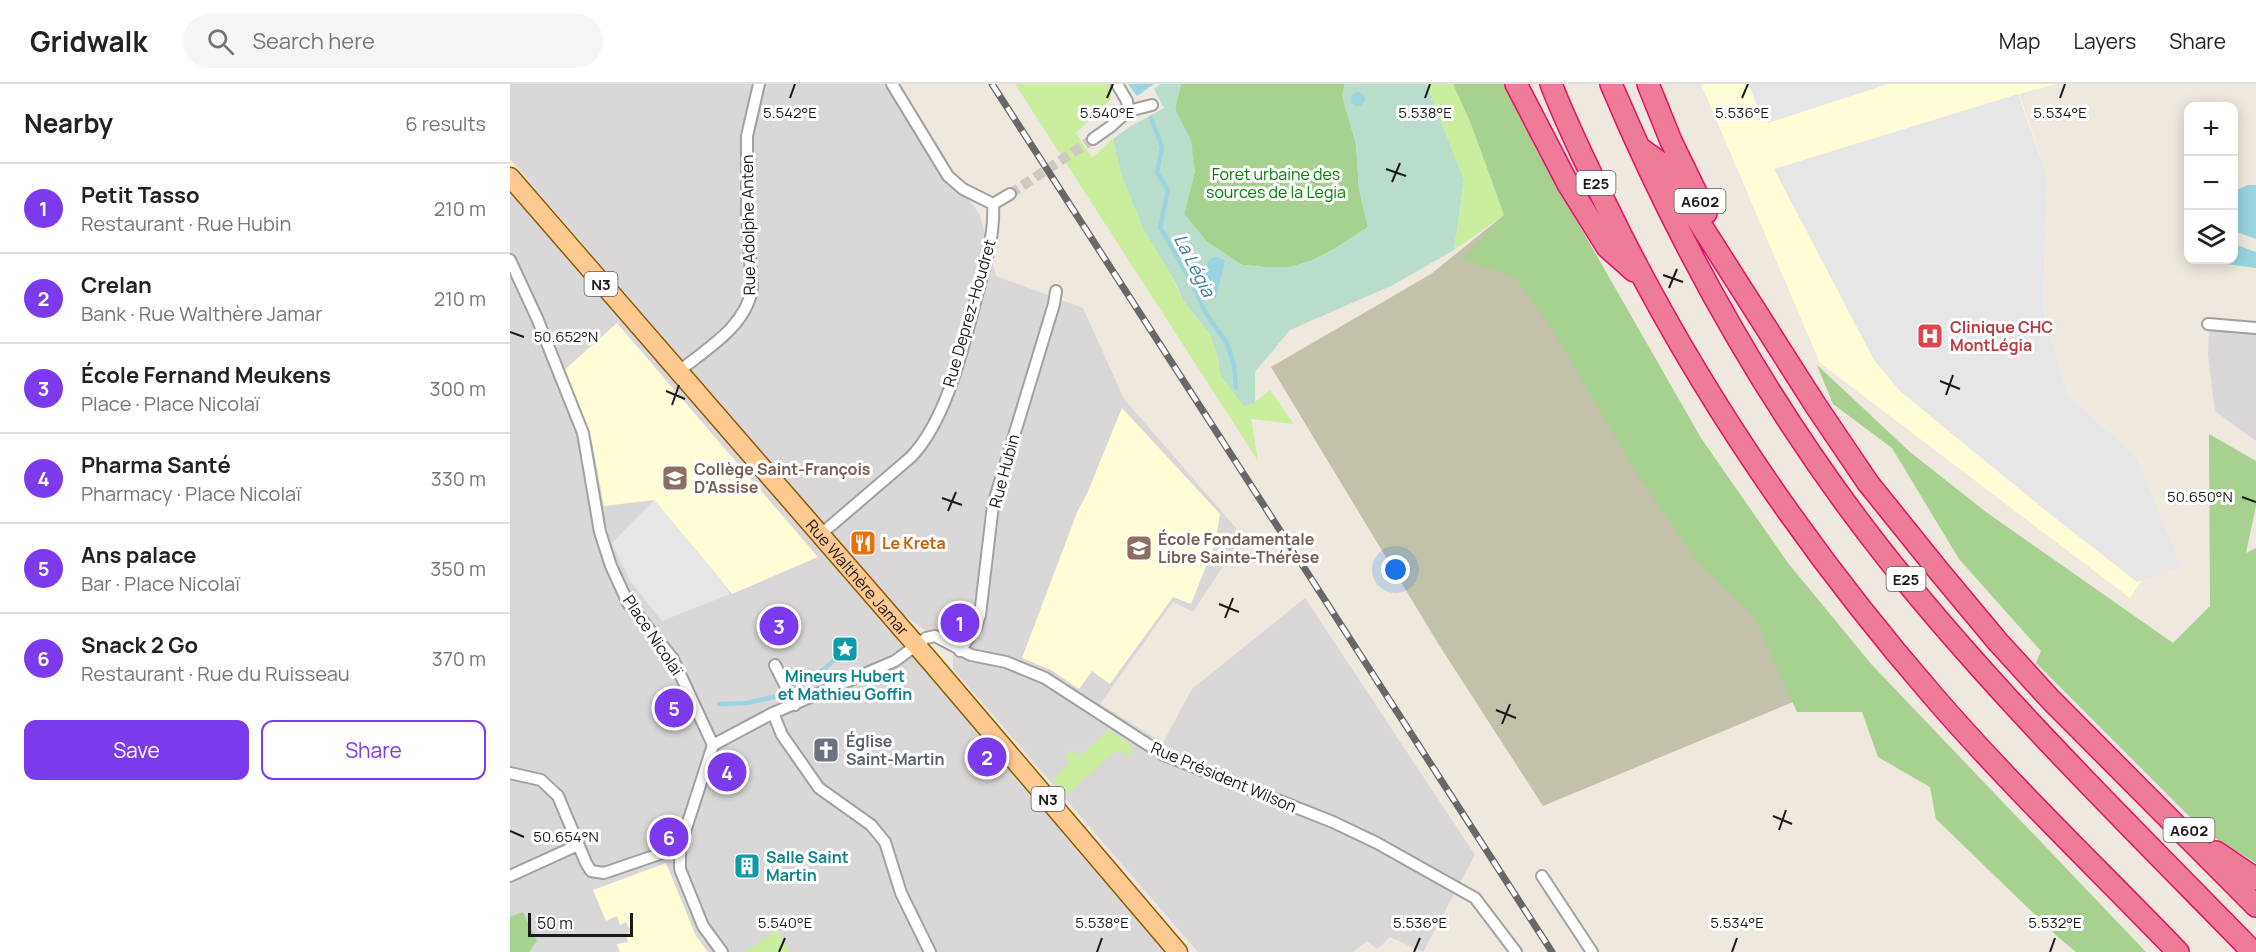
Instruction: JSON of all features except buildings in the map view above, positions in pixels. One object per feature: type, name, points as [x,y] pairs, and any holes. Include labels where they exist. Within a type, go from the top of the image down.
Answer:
[{"type":"highway","points":[[1516,84],[1568,183],[1607,247],[1644,280]]},
{"type":"highway","name":"E25","points":[[1551,84],[1578,146],[1644,280],[1702,381],[1755,466],[1811,545],[1935,698],[1985,753],[2178,952]]},
{"type":"highway","name":"E25","points":[[1611,84],[1676,226],[1729,322],[1789,421],[1892,563],[2016,708],[2253,952]]},
{"type":"highway","name":"A602","points":[[1648,84],[1671,141],[1758,315],[1868,483],[1998,642],[2051,700],[2126,776],[2167,809],[2205,845],[2256,879]]},
{"type":"highway","points":[[1638,147],[1662,164],[1758,315]]},
{"type":"highway","points":[[2126,776],[2256,906]]},
{"type":"main road","name":"Rue Walthère Jamar","points":[[510,177],[1178,952]]},
{"type":"street","name":"Rue Adolphe Anten","points":[[678,372],[730,328],[739,319],[750,301],[752,288],[747,213],[747,136],[759,84]]},
{"type":"street","points":[[892,84],[948,176],[963,189],[993,204],[1010,194]]},
{"type":"street","points":[[1117,84],[1127,101],[1128,111]]},
{"type":"street","points":[[1093,140],[1128,111],[1152,105]]},
{"type":"street","name":"Rue Deprez-Houdret","points":[[820,535],[911,457],[930,429],[947,391],[964,343],[992,233],[993,204]]},
{"type":"street","name":"Place Nicolaï","points":[[510,260],[578,417],[588,451],[600,532],[611,566],[628,603],[673,659],[713,745]]},
{"type":"street","name":"Rue Hubin","points":[[960,651],[976,627],[980,615],[993,505],[1056,291]]},
{"type":"street","points":[[2208,324],[2256,328]]},
{"type":"street","name":"Rue Président Wilson","points":[[916,646],[926,638],[935,636],[960,651],[979,658],[1005,662],[1034,672],[1064,689],[1164,755],[1333,822],[1377,843],[1475,898],[1516,952]]},
{"type":"street","points":[[722,952],[703,926],[680,869],[680,847],[713,745],[773,713],[895,661],[916,646]]},
{"type":"street","points":[[775,665],[795,705]]},
{"type":"street","points":[[773,713],[782,735],[819,788],[871,825],[885,842],[901,893],[930,952]]},
{"type":"street","points":[[510,773],[541,780],[553,790],[564,808],[591,871],[604,873],[680,847]]},
{"type":"street","points":[[510,876],[578,845]]},
{"type":"street","points":[[1542,876],[1592,952]]},
{"type":"shaded area","points":[[510,84],[889,84],[908,116],[980,215],[996,276],[1083,308],[1124,399],[1243,536],[1193,612],[1173,602],[1100,704],[1163,743],[1192,689],[1305,598],[1475,855],[1423,952],[1390,937],[1377,949],[1367,941],[1353,952],[1198,952],[953,669],[953,650],[897,610],[510,159]]},
{"type":"shaded area","points":[[1160,84],[1181,84],[1175,109],[1191,140],[1195,171],[1184,214],[1206,241],[1242,265],[1290,267],[1311,261],[1368,227],[1359,189],[1356,144],[1342,95],[1345,84],[1426,84],[1464,180],[1454,250],[1393,285],[1290,330],[1255,372],[1255,402],[1244,407],[1220,374],[1218,358],[1210,334],[1184,302],[1174,280],[1143,228],[1121,174],[1113,139],[1164,108],[1154,89]]},
{"type":"shaded area","name":"Clinique CHC MontLégia","points":[[1701,84],[2057,84],[2019,94],[2047,175],[2043,310],[2068,395],[2137,457],[2182,567],[2142,580],[2130,598],[1820,363]]},
{"type":"shaded area","points":[[1749,84],[1888,84],[1768,123],[1765,114],[1760,116]]},
{"type":"shaded area","name":"Clinique CHC MontLégia","points":[[2018,94],[2047,175],[2043,310],[2068,395],[2137,457],[2182,567],[2137,582],[1901,392],[1874,360],[1774,169]]},
{"type":"shaded area","points":[[510,189],[1176,952],[510,952]]},
{"type":"shaded area","points":[[1504,215],[1805,697],[1543,806],[1439,645],[1271,367],[1431,274]]},
{"type":"shaded area","name":"Collège Saint-François D'Assise","points":[[617,323],[818,557],[732,594],[654,500],[604,506],[592,442],[563,371]]},
{"type":"shaded area","points":[[2209,331],[2256,332],[2256,441],[2215,411],[2208,355]]},
{"type":"shaded area","name":"École Fondamentale Libre Sainte-Thérèse","points":[[1122,408],[1220,514],[1215,544],[1191,604],[1173,597],[1110,684],[1092,671],[1079,689],[1051,670],[1022,658],[1078,510],[1086,496]]},
{"type":"shaded area","points":[[654,500],[720,578],[730,594],[662,621],[630,581],[612,543]]},
{"type":"shaded area","points":[[666,863],[696,936],[708,952],[620,952],[617,944],[628,942],[626,935],[631,932],[626,922],[620,925],[617,916],[606,921],[593,890]]},
{"type":"green space","points":[[1015,84],[1111,84],[1111,99],[1076,133],[1092,158],[1113,139],[1121,174],[1184,302],[1210,334],[1218,358],[1220,374],[1255,402],[1270,390],[1294,424],[1251,419],[1258,461]]},
{"type":"green space","name":"Foret urbaine des sources de la Legia","points":[[1181,84],[1345,84],[1342,95],[1356,144],[1359,189],[1368,227],[1311,261],[1290,267],[1242,265],[1206,241],[1184,214],[1195,171],[1175,109]]},
{"type":"green space","points":[[1426,84],[1453,84],[1471,124],[1504,215],[1454,250],[1464,180]]},
{"type":"green space","points":[[1453,84],[1505,84],[1538,153],[1701,438],[1788,563],[1872,665],[2146,952],[2076,952],[1936,819],[1930,787],[1878,757],[1862,712],[1797,712],[1754,616],[1697,561],[1636,472],[1551,327],[1516,278],[1462,260],[1504,215],[1471,124]]},
{"type":"green space","points":[[1817,365],[1910,452],[1986,512],[2173,643],[2210,606],[2209,434],[2256,461],[2256,506],[2246,553],[2256,548],[2256,863],[2205,832],[2036,663],[2041,651],[1959,559],[1892,448],[1833,404]]},
{"type":"green space","points":[[1109,730],[1131,745],[1132,751],[1127,756],[1117,750],[1066,795],[1053,779],[1070,762],[1064,756],[1072,750],[1079,756]]},
{"type":"green space","points":[[523,912],[537,941],[529,952],[510,952],[510,917]]},
{"type":"green space","points":[[777,930],[789,952],[744,952]]},
{"type":"water","points":[[1128,84],[1154,84],[1137,96]]},
{"type":"water","points":[[1355,92],[1361,92],[1365,99],[1361,106],[1355,106],[1351,102],[1351,96]]},
{"type":"water","points":[[2248,185],[2256,185],[2256,239],[2238,232],[2238,189]]},
{"type":"water","points":[[2238,245],[2256,252],[2256,268],[2226,264],[2238,264]]},
{"type":"water","points":[[1216,257],[1225,260],[1216,298],[1205,293],[1203,278],[1209,259]]},
{"type":"waterway","name":"La Légia","points":[[1151,118],[1162,147],[1157,173],[1168,190],[1160,227],[1192,283],[1205,312],[1227,343],[1234,365],[1236,387]]},
{"type":"waterway","points":[[791,689],[822,671],[846,646]]},
{"type":"waterway","points":[[719,704],[747,703],[778,696]]},
{"type":"tunnel","points":[[1010,194],[1093,139]]},
{"type":"railway","points":[[992,84],[1552,952]]},
{"type":"place","name":"Clinique CHC MontLégia","points":[[1930,336]]},
{"type":"place","name":"Collège Saint-François D'Assise","points":[[675,478]]},
{"type":"place","name":"Le Kreta","points":[[863,543]]},
{"type":"place","name":"École Fondamentale Libre Sainte-Thérèse","points":[[1139,548]]},
{"type":"place","name":"Petit Tasso","points":[[960,623]]},
{"type":"place","name":"École Fernand Meukens","points":[[779,626]]},
{"type":"place","name":"Mineurs Hubert et Mathieu Goffin","points":[[845,649]]},
{"type":"place","name":"Ans palace","points":[[674,708]]},
{"type":"place","name":"Église Saint-Martin","points":[[826,750]]},
{"type":"place","name":"Crelan","points":[[987,757]]},
{"type":"place","name":"Pharma Santé","points":[[727,772]]},
{"type":"place","name":"Snack 2 Go","points":[[669,837]]},
{"type":"place","name":"Salle Saint Martin","points":[[747,866]]}]
